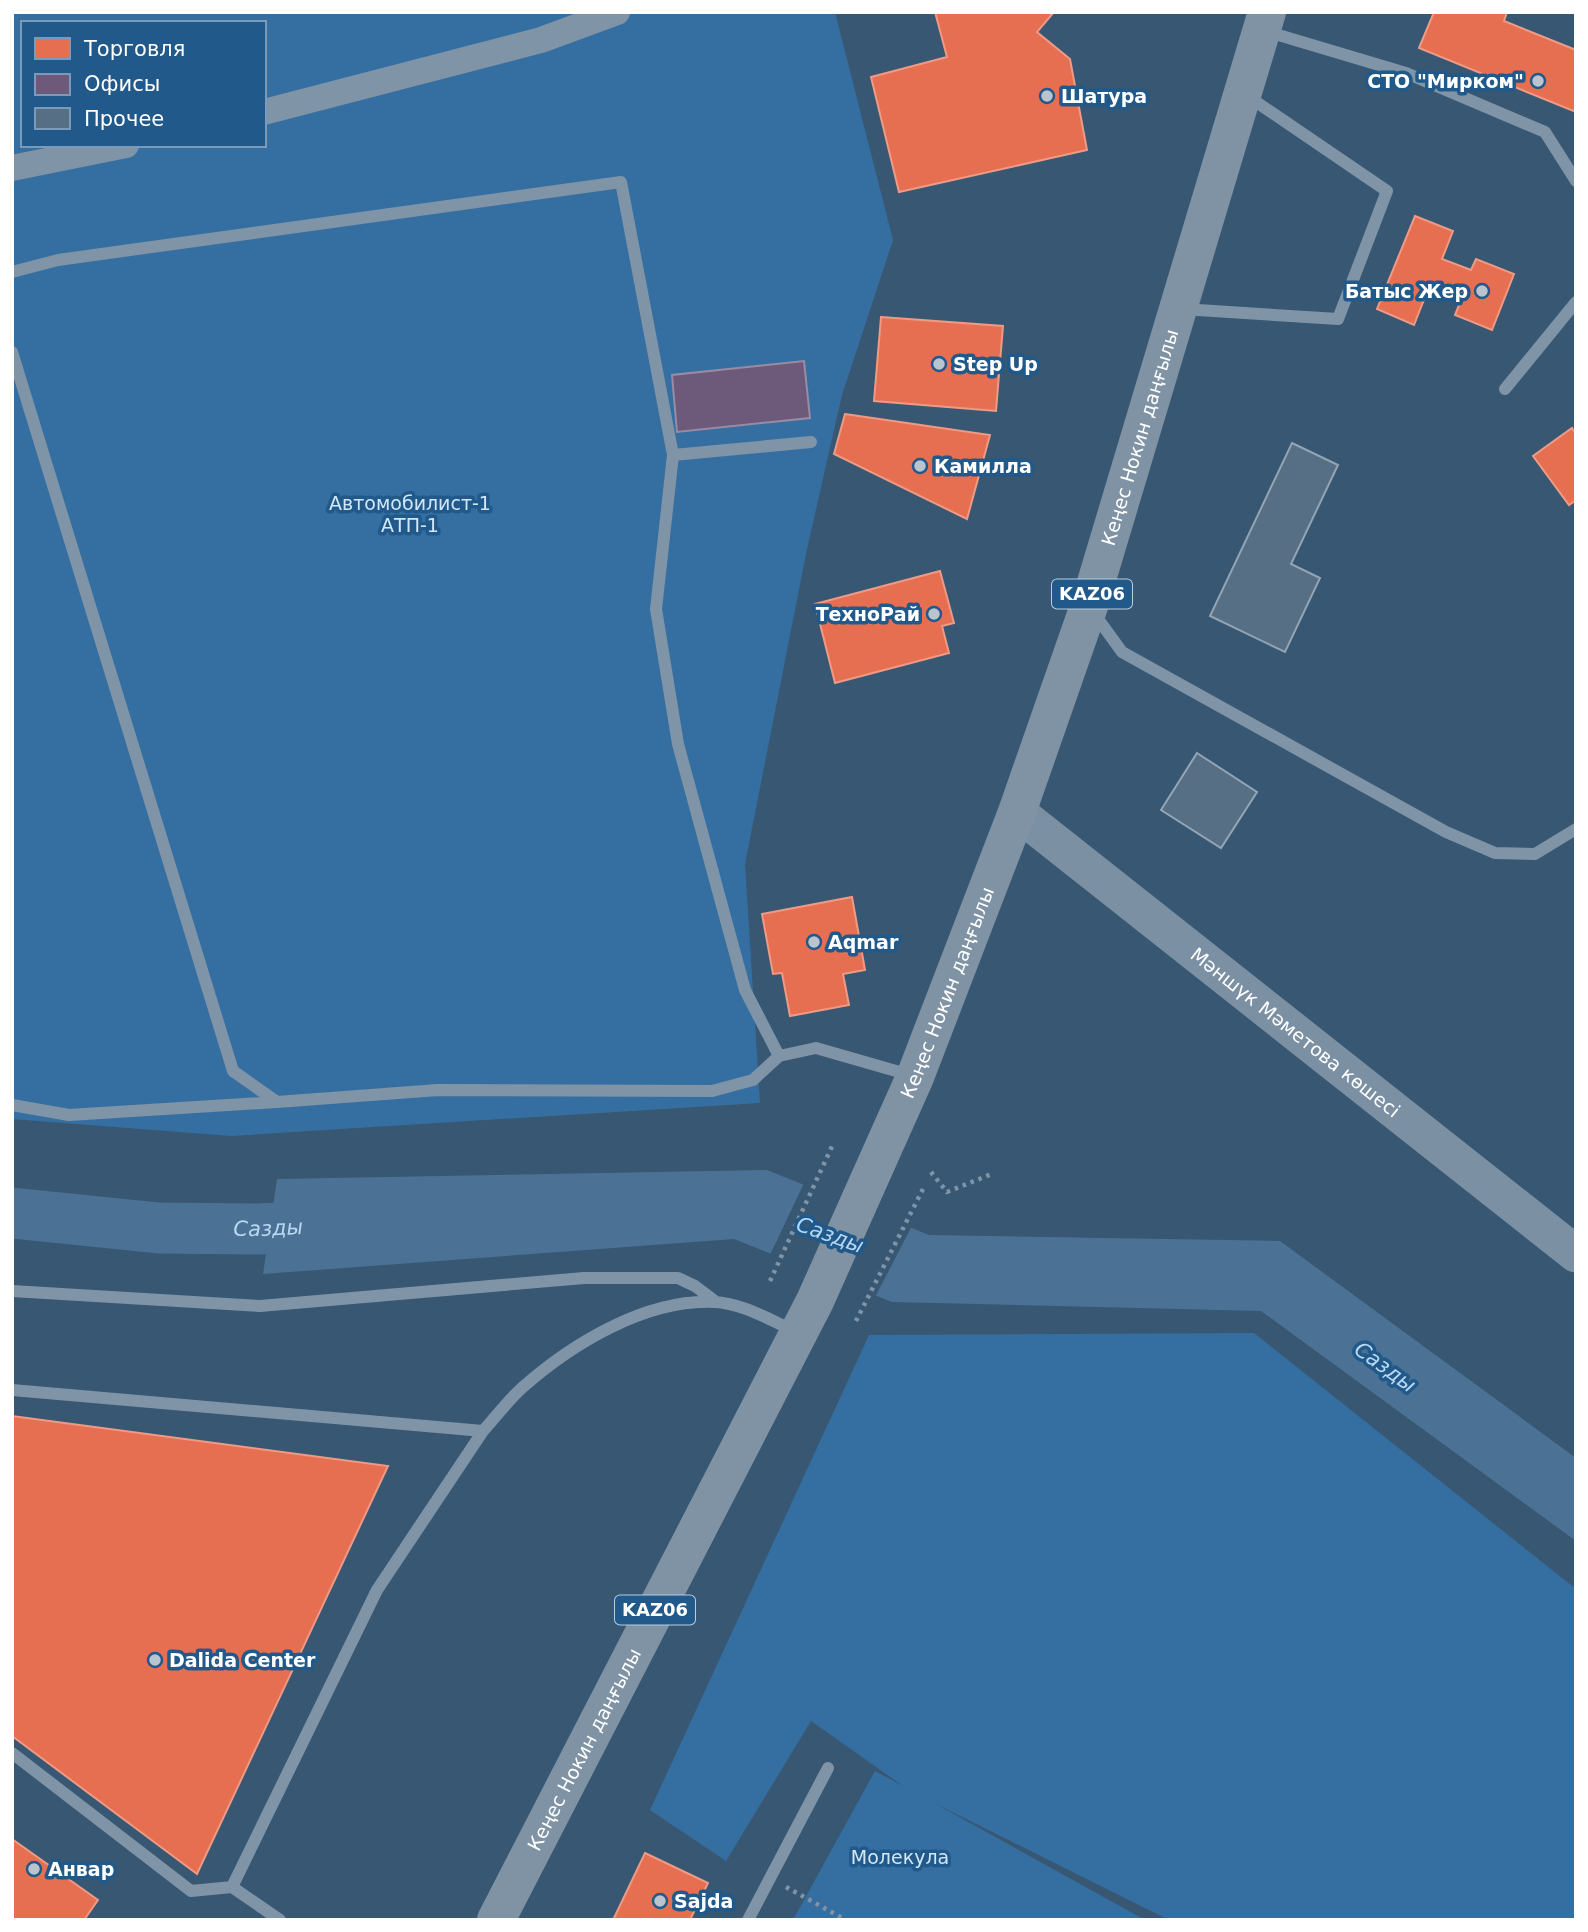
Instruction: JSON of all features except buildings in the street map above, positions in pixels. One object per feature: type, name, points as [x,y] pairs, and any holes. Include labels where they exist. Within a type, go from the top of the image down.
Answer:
[{"type":"highway","name":"Кеңес Нокин даңғылы","points":[[496,1920],[806,1317],[879,1163],[915,1077],[1017,812],[1089,606],[1264,21]]},
{"type":"main road","name":"Мәншүк Мәметова көшесі","points":[[1017,812],[1576,1254]]},
{"type":"street","points":[[266,111],[541,40],[617,12]]},
{"type":"street","points":[[12,168],[117,147]]},
{"type":"lane","points":[[1264,21],[1406,73],[1545,132],[1576,181]]},
{"type":"lane","points":[[1178,309],[1338,319],[1387,191],[1243,92]]},
{"type":"lane","points":[[12,272],[58,260],[621,182],[673,455],[656,609],[678,744],[746,990],[779,1056]]},
{"type":"lane","points":[[1505,389],[1576,302]]},
{"type":"lane","points":[[12,352],[233,1071],[277,1102]]},
{"type":"lane","points":[[673,455],[811,442]]},
{"type":"lane","points":[[1089,606],[1122,652],[1446,832],[1495,853],[1535,854],[1576,830]]},
{"type":"lane","points":[[12,1105],[69,1115],[438,1090],[712,1091],[753,1080],[779,1056],[816,1048],[915,1077]]},
{"type":"lane","points":[[12,1291],[260,1306],[584,1278],[678,1278],[695,1286],[716,1302]]},
{"type":"lane","points":[[232,1887],[377,1590],[483,1431],[522,1388],[568,1354],[641,1312],[674,1304],[716,1302],[806,1317]]},
{"type":"lane","points":[[12,1390],[483,1431]]},
{"type":"lane","points":[[12,1753],[191,1891],[232,1887],[280,1920]]},
{"type":"lane","points":[[748,1920],[828,1768]]},
{"type":"path","points":[[770,1280],[834,1142]]},
{"type":"path","points":[[931,1172],[947,1192],[995,1173]]},
{"type":"path","points":[[856,1321],[925,1185]]},
{"type":"path","points":[[770,1878],[846,1920]]},
{"type":"green space","name":"Автомобилист-1 АТП-1","points":[[12,12],[835,12],[893,240],[842,395],[807,549],[745,864],[760,1103],[231,1136],[12,1119]]},
{"type":"green space","name":"Молекула","points":[[1254,1333],[1576,1589],[1576,1920],[1169,1920],[934,1803],[1145,1920],[793,1920],[875,1771],[903,1786],[811,1721],[726,1861],[650,1810],[869,1335]]},
{"type":"water","points":[[767,1170],[929,1235],[1280,1241],[1576,1458],[1576,1541],[1261,1311],[892,1302],[734,1239],[263,1274],[277,1179]]},
{"type":"pier","points":[[805,1181],[913,1224],[874,1299],[769,1257]]},
{"type":"waterway","name":"Сазды","points":[[12,1213],[159,1228],[259,1229],[341,1225]]},
{"type":"place","name":"СТО \"Мирком\"","points":[[1538,81]]},
{"type":"place","name":"Шатура","points":[[1047,96]]},
{"type":"place","name":"Батыс Жер","points":[[1482,291]]},
{"type":"place","name":"Step Up","points":[[939,364]]},
{"type":"place","name":"Камилла","points":[[920,466]]},
{"type":"place","name":"ТехноРай","points":[[934,614]]},
{"type":"place","name":"Aqmar","points":[[814,942]]},
{"type":"place","name":"Dalida Center","points":[[155,1660]]},
{"type":"place","name":"Анвар","points":[[34,1869]]},
{"type":"place","name":"Sajda","points":[[660,1901]]}]
